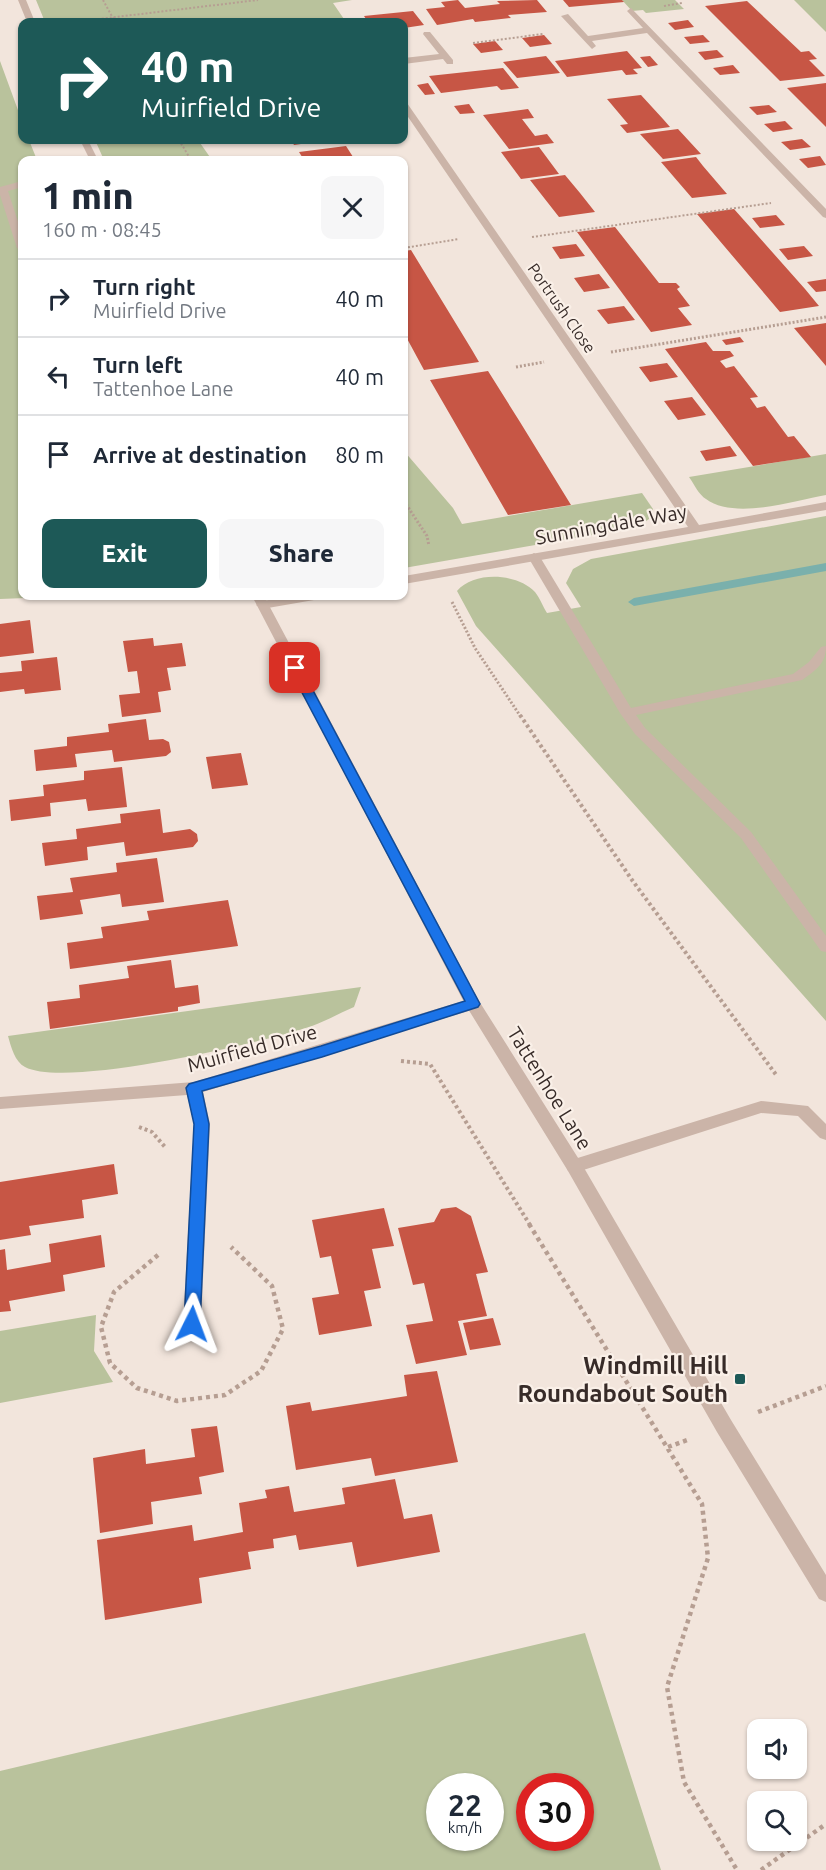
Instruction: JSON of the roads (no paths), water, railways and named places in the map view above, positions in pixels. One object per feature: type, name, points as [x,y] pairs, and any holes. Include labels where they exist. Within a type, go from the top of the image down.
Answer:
[{"type":"street","points":[[22,0],[29,18]]},
{"type":"street","points":[[631,11],[826,215]]},
{"type":"street","points":[[565,16],[589,42],[649,30]]},
{"type":"street","points":[[408,60],[444,55],[427,34]]},
{"type":"street","name":"Portrush Close","points":[[408,111],[696,528]]},
{"type":"street","points":[[18,185],[3,189],[18,236]]},
{"type":"street","name":"Sunningdale Way","points":[[408,579],[826,506]]},
{"type":"street","points":[[534,557],[627,713],[640,730],[746,835],[826,947]]},
{"type":"street","name":"Tattenhoe Lane","points":[[260,600],[473,1004],[574,1166],[724,1426],[826,1593]]},
{"type":"street","points":[[627,713],[797,677],[814,665],[826,650]]},
{"type":"street","name":"Muirfield Drive","points":[[0,1103],[194,1088],[473,1004]]},
{"type":"street","points":[[192,1324],[202,1124],[194,1088]]},
{"type":"street","points":[[574,1166],[761,1107],[802,1110],[826,1134]]},
{"type":"waterway","points":[[634,602],[826,567]]},
{"type":"place","name":"Windmill Hill Roundabout South","points":[[740,1379]]}]
